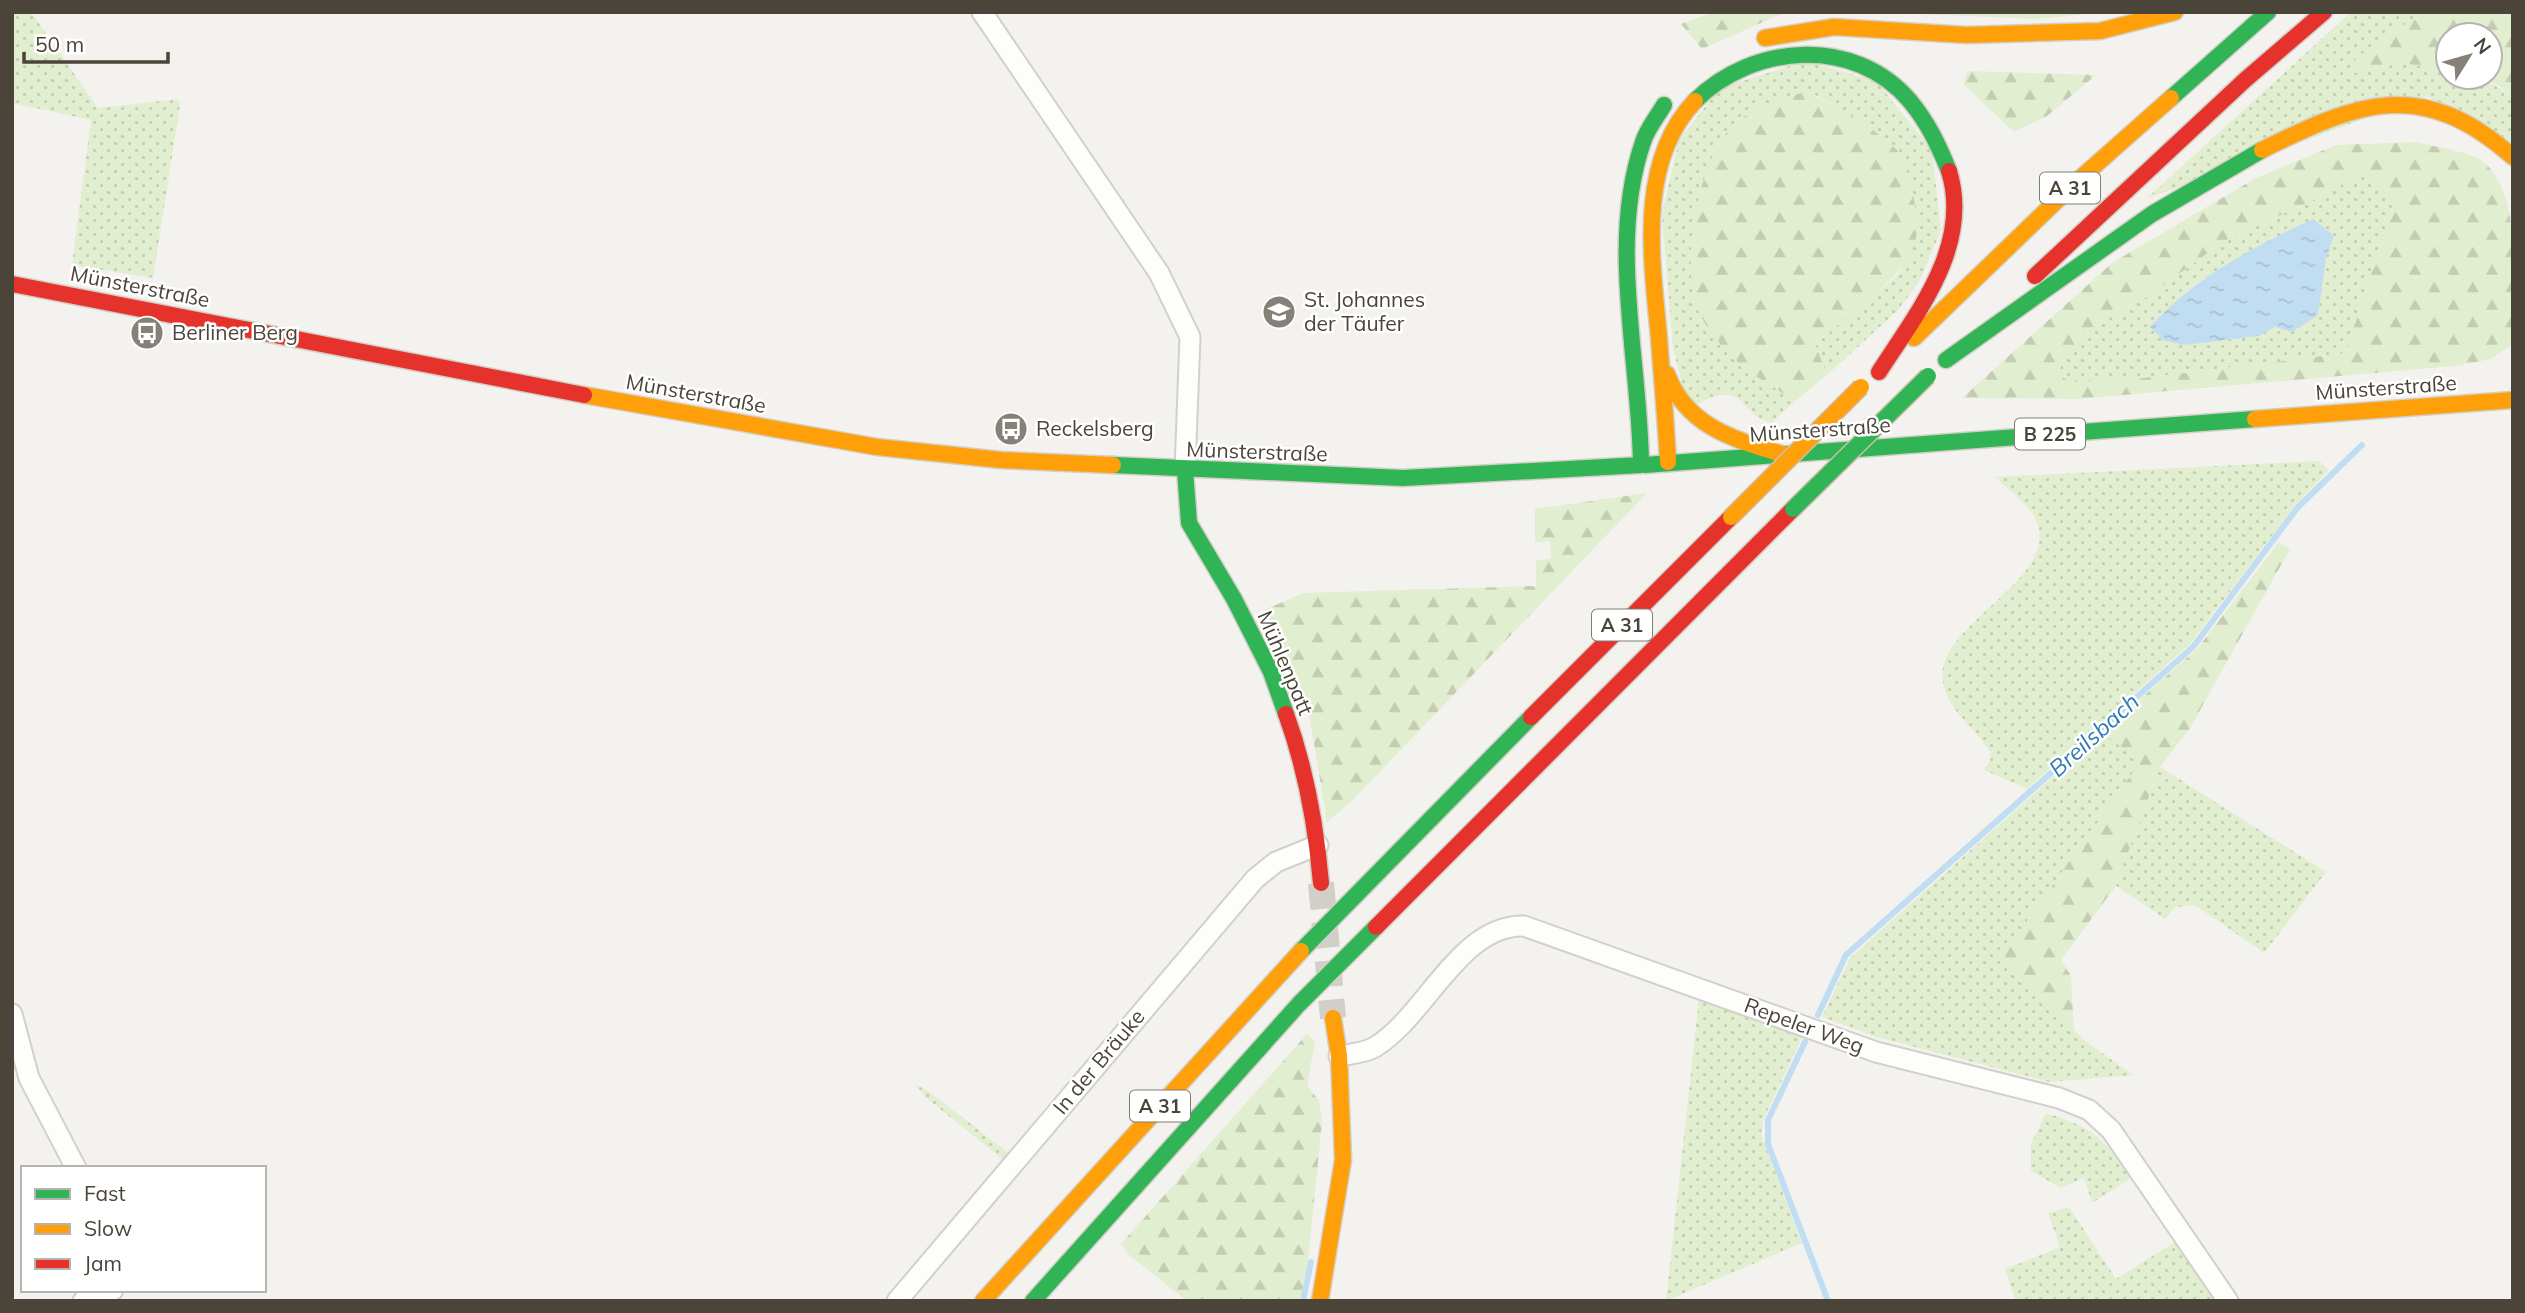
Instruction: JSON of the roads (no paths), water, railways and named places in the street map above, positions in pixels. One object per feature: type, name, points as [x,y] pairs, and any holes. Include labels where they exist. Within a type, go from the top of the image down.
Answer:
[{"type":"main road","points":[[1748,42],[1834,27],[1968,35],[2099,31],[2175,12]]},
{"type":"main road","name":"A 31","points":[[983,1301],[1338,911],[1861,387],[2075,183],[2268,12]]},
{"type":"main road","name":"A 31","points":[[1032,1301],[1299,1004],[1793,509],[1928,376],[2217,106],[2324,12]]},
{"type":"main road","points":[[1668,462],[1651,244],[1656,186],[1670,135],[1694,101],[1731,69],[1783,54],[1825,54],[1861,64],[1883,76],[1923,113],[1942,145],[1953,185],[1954,222],[1947,253],[1879,372]]},
{"type":"main road","points":[[1641,465],[1643,427],[1628,234],[1633,166],[1657,113],[1675,92]]},
{"type":"main road","points":[[1946,360],[2158,209],[2242,159],[2326,120],[2361,108],[2391,104],[2418,107],[2480,128],[2513,157]]},
{"type":"main road","name":"Münsterstraße","points":[[12,284],[565,392],[877,447],[1001,460],[1185,470],[1403,478],[1641,465],[2513,400]]},
{"type":"main road","points":[[1659,339],[1670,389],[1691,417],[1727,435],[1782,454]]},
{"type":"main road","name":"Mühlenpatt","points":[[1185,470],[1189,523],[1234,599],[1271,672],[1301,757],[1318,845],[1321,883]]},
{"type":"main road","points":[[1320,1301],[1343,1160],[1339,1056],[1334,1018]]},
{"type":"street","points":[[982,12],[1159,273],[1190,337],[1185,470]]},
{"type":"street","name":"In der Bräuke","points":[[897,1301],[1255,879],[1276,862],[1318,845]]},
{"type":"street","name":"Repeler Weg","points":[[1339,1056],[1372,1050],[1393,1035],[1485,934],[1507,926],[1524,926],[1877,1052],[2059,1098],[2089,1110],[2111,1130],[2228,1301]]},
{"type":"street","points":[[12,1013],[29,1078],[75,1166]]},
{"type":"street","points":[[83,1301],[110,1292]]},
{"type":"water","points":[[2313,219],[2334,236],[2326,259],[2318,315],[2292,332],[2275,327],[2258,336],[2184,345],[2163,340],[2150,327],[2185,293],[2226,265]]},
{"type":"waterway","name":"Breilsbach","points":[[1818,1015],[1846,955],[2193,647],[2298,507],[2362,445]]},
{"type":"waterway","points":[[1805,1042],[1768,1120],[1768,1144],[1828,1301]]},
{"type":"waterway","points":[[1303,1301],[1311,1262]]},
{"type":"tunnel","points":[[1321,883],[1333,1018]]},
{"type":"place","name":"St. Johannes der Täufer","points":[[1279,312]]},
{"type":"place","name":"Berliner Berg","points":[[147,333]]},
{"type":"place","name":"Reckelsberg","points":[[1011,429]]}]
